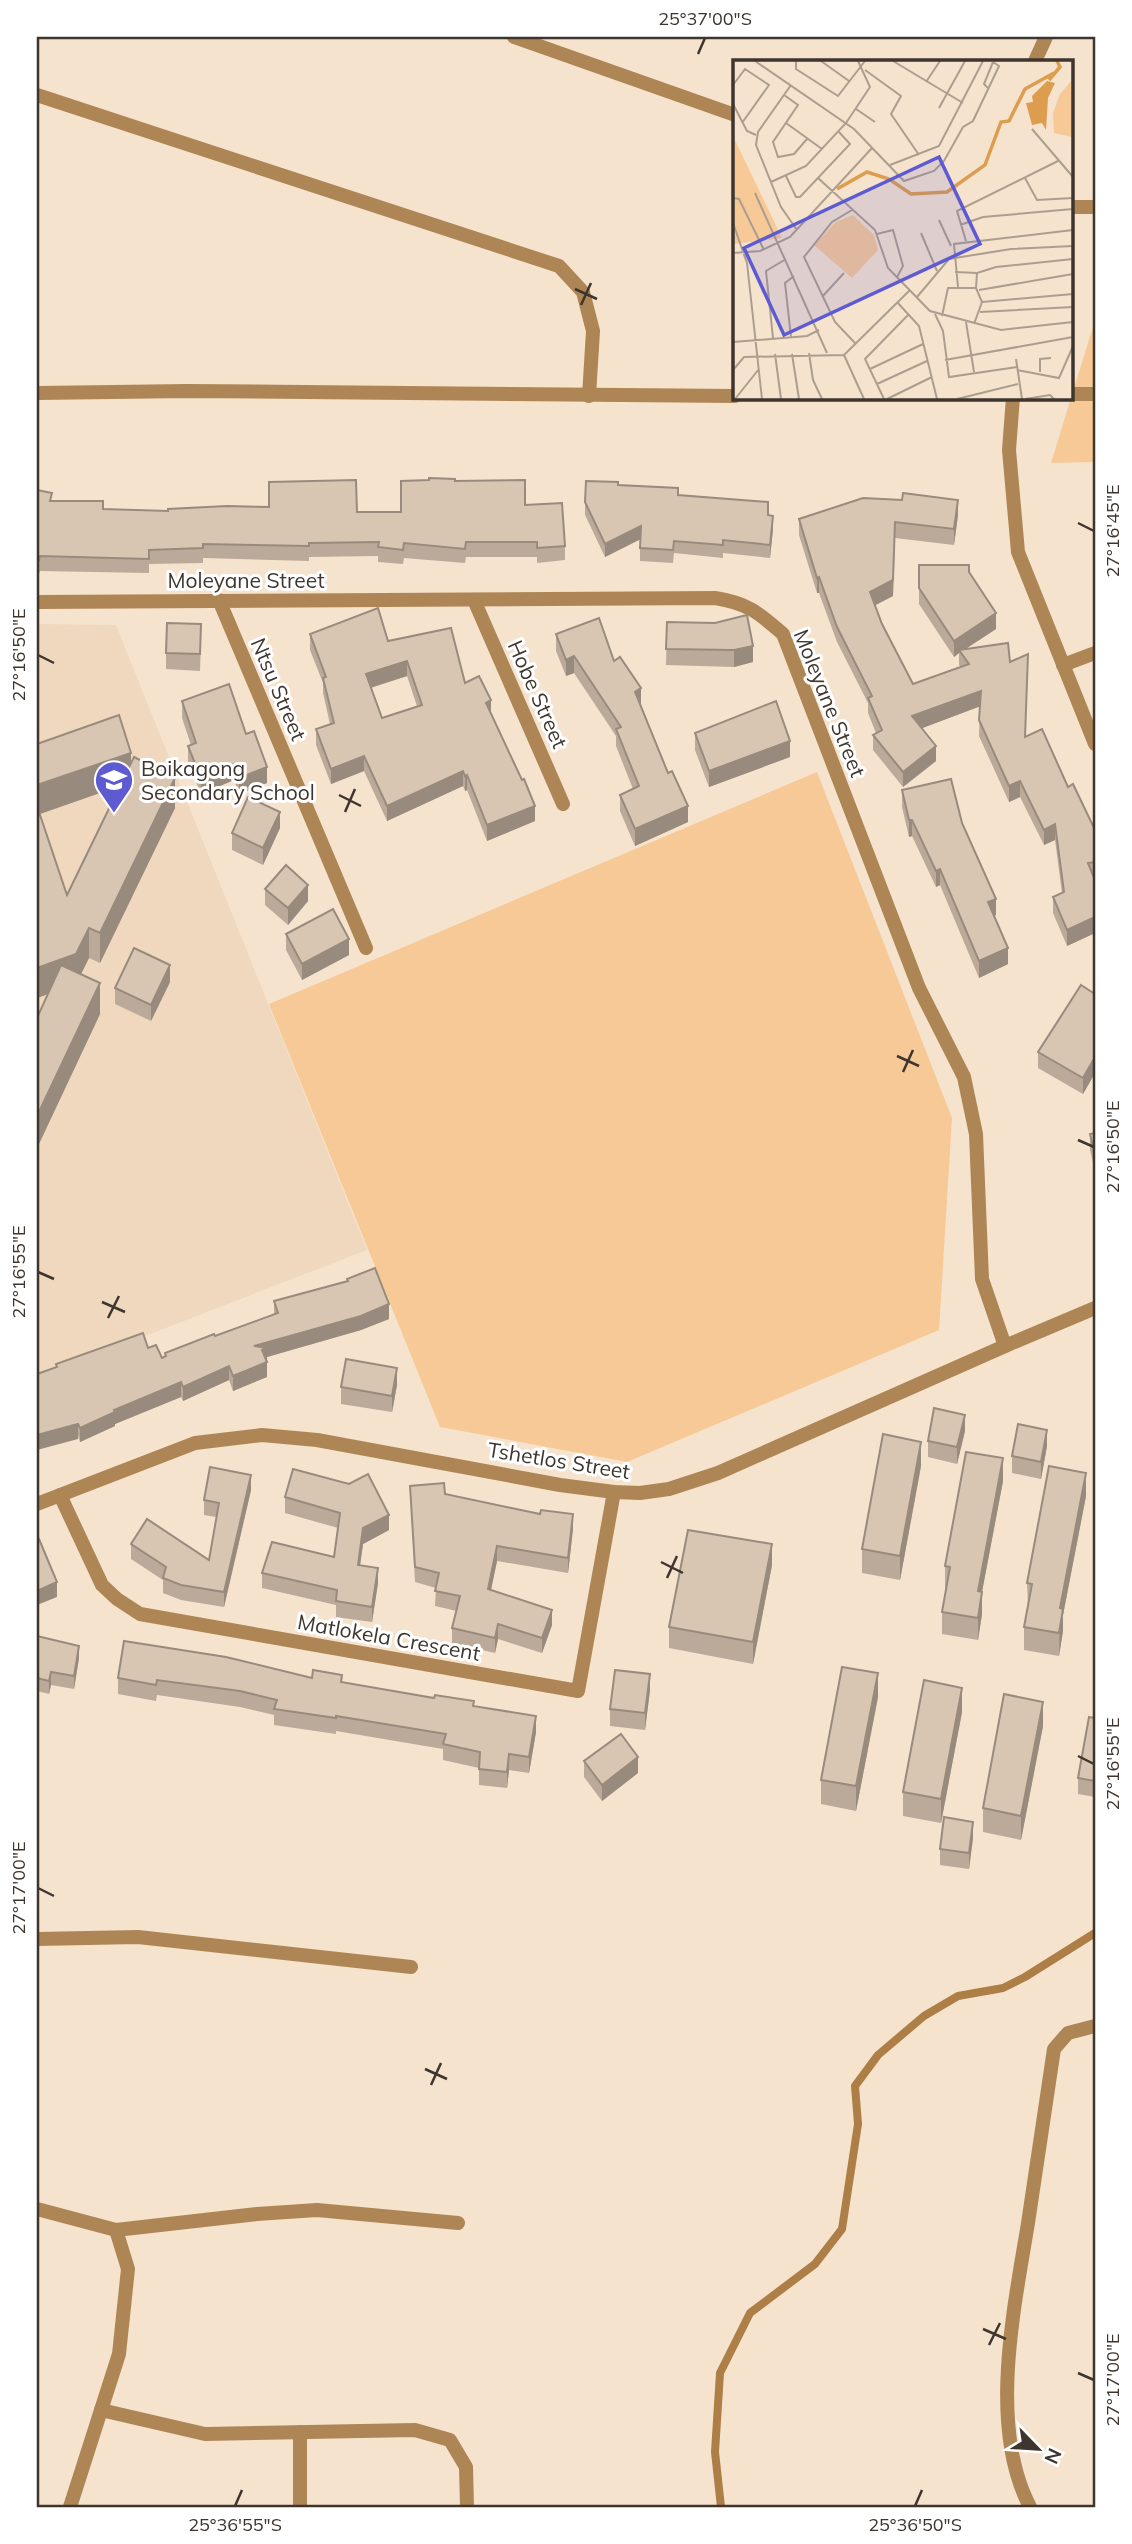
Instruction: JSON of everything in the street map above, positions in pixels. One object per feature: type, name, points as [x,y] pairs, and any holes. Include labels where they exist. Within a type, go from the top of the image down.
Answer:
[{"type":"street","points":[[514,37],[733,114]]},
{"type":"street","points":[[1035,60],[1046,37]]},
{"type":"street","points":[[37,95],[559,266],[583,292],[593,331],[589,396]]},
{"type":"street","points":[[1072,207],[1095,207]]},
{"type":"street","points":[[37,393],[188,391],[733,397]]},
{"type":"street","points":[[1072,394],[1095,394]]},
{"type":"street","points":[[1013,399],[1009,450],[1018,552],[1095,744]]},
{"type":"street","name":"Moleyane Street","points":[[37,602],[715,598],[739,602],[757,611],[783,635],[919,988],[964,1077],[976,1134],[982,1279],[1005,1346]]},
{"type":"street","name":"Ntsu Street","points":[[219,600],[366,948]]},
{"type":"street","name":"Hobe Street","points":[[474,600],[563,804]]},
{"type":"street","points":[[1063,665],[1095,653]]},
{"type":"street","name":"Tshetlos Street","points":[[37,1504],[195,1443],[262,1435],[317,1440],[560,1485],[640,1493],[669,1489],[718,1473],[1095,1308]]},
{"type":"street","name":"Matlokela Crescent","points":[[60,1495],[102,1585],[140,1614],[578,1691],[614,1492]]},
{"type":"street","points":[[37,1939],[138,1937],[411,1967]]},
{"type":"street","points":[[1030,2507],[1022,2491],[1007,2424],[1010,2329],[1054,2049],[1068,2033],[1095,2026]]},
{"type":"street","points":[[37,2208],[116,2230],[317,2210],[458,2223]]},
{"type":"street","points":[[70,2507],[119,2354],[128,2269],[116,2230]]},
{"type":"street","points":[[101,2410],[205,2434],[415,2431],[450,2440],[466,2467],[467,2507]]},
{"type":"street","points":[[300,2432],[300,2507]]},
{"type":"shaded area","points":[[1095,320],[1095,462],[1051,463]]},
{"type":"shaded area","name":"Boikagong Secondary School","points":[[37,624],[116,625],[367,1250],[37,1378]]},
{"type":"shaded area","points":[[817,772],[952,1118],[939,1330],[627,1462],[440,1427],[269,1004]]},
{"type":"building","points":[[429,478],[455,481],[525,480],[525,505],[562,503],[565,546],[537,548],[537,542],[466,542],[465,549],[404,543],[403,550],[378,547],[379,542],[309,543],[309,546],[203,544],[203,548],[149,550],[149,559],[40,556],[39,560],[37,559],[37,490],[52,493],[50,501],[103,501],[103,509],[168,511],[227,506],[269,507],[269,482],[356,480],[357,512],[401,512],[401,481]]},
{"type":"building","points":[[586,481],[678,488],[678,495],[768,502],[768,515],[773,516],[770,545],[723,540],[723,545],[674,541],[673,550],[640,548],[641,526],[605,544],[585,502]]},
{"type":"building","points":[[903,493],[958,500],[954,529],[895,522],[893,580],[870,592],[882,624],[913,684],[969,664],[959,650],[1008,643],[1010,662],[1028,654],[1025,737],[1042,729],[1068,787],[1073,784],[1095,830],[1095,862],[1088,863],[1095,880],[1095,917],[1067,930],[1053,897],[1064,892],[1055,824],[1044,830],[1020,781],[1009,786],[979,720],[981,691],[912,716],[936,746],[903,772],[873,735],[882,730],[868,698],[872,696],[837,627],[819,577],[817,578],[799,519],[863,498],[902,500]]},
{"type":"building","points":[[919,565],[969,565],[969,572],[996,613],[954,641],[919,588]]},
{"type":"building","points":[[378,608],[388,641],[451,628],[465,683],[479,676],[491,700],[486,703],[535,806],[487,825],[463,771],[387,806],[364,756],[331,769],[316,729],[334,723],[323,678],[326,677],[310,634]],"holes":[[[407,661],[422,705],[382,718],[366,674]]]},
{"type":"building","points":[[747,615],[753,646],[734,650],[666,649],[667,622],[715,623]]},
{"type":"building","points":[[599,618],[614,661],[620,657],[641,688],[635,692],[668,773],[672,771],[688,806],[635,829],[620,795],[639,786],[616,729],[621,727],[574,656],[566,660],[556,634]]},
{"type":"building","points":[[167,623],[201,624],[200,654],[166,653]]},
{"type":"building","points":[[229,684],[246,734],[254,731],[267,767],[239,778],[234,764],[201,778],[188,746],[196,743],[182,701]]},
{"type":"building","points":[[776,701],[790,741],[709,771],[695,733]]},
{"type":"building","points":[[119,715],[131,753],[37,785],[37,744]]},
{"type":"building","points":[[134,757],[175,778],[100,933],[89,928],[76,954],[37,968],[37,806],[67,895]]},
{"type":"building","points":[[951,779],[962,823],[996,899],[988,902],[1008,948],[979,961],[940,869],[936,871],[912,820],[909,820],[902,790]]},
{"type":"building","points":[[248,797],[280,812],[263,848],[232,833]]},
{"type":"building","points":[[286,865],[308,885],[288,908],[265,889]]},
{"type":"building","points":[[333,909],[349,939],[302,964],[286,934]]},
{"type":"building","points":[[134,948],[170,965],[151,1005],[115,988]]},
{"type":"building","points":[[61,965],[100,983],[37,1114],[37,1018]]},
{"type":"building","points":[[1081,985],[1095,994],[1095,1057],[1083,1078],[1038,1052]]},
{"type":"building","points":[[1095,1133],[1095,1155],[1090,1134]]},
{"type":"building","points":[[375,1268],[389,1304],[361,1316],[254,1346],[267,1348],[262,1350],[267,1362],[233,1376],[229,1366],[183,1387],[181,1382],[114,1410],[115,1412],[80,1428],[78,1424],[37,1435],[37,1374],[57,1367],[56,1364],[143,1333],[148,1348],[156,1345],[162,1358],[166,1356],[165,1353],[278,1313],[274,1301],[348,1281],[347,1279]]},
{"type":"building","points":[[346,1359],[397,1368],[392,1396],[341,1387]]},
{"type":"building","points":[[934,1408],[965,1415],[957,1447],[928,1441]]},
{"type":"building","points":[[1018,1424],[1047,1430],[1041,1462],[1012,1456]]},
{"type":"building","points":[[883,1434],[921,1442],[900,1556],[862,1549]]},
{"type":"building","points":[[966,1452],[1003,1458],[978,1591],[982,1592],[978,1618],[942,1612],[950,1567],[945,1566]]},
{"type":"building","points":[[1049,1466],[1086,1473],[1060,1608],[1063,1609],[1059,1633],[1024,1627],[1032,1584],[1027,1583]]},
{"type":"building","points":[[210,1467],[251,1475],[224,1592],[181,1585],[163,1578],[166,1567],[131,1544],[147,1519],[209,1560],[219,1503],[204,1500]]},
{"type":"building","points":[[293,1469],[349,1484],[368,1474],[389,1515],[363,1528],[358,1565],[378,1568],[372,1607],[336,1601],[337,1590],[262,1573],[272,1542],[334,1557],[340,1513],[285,1497]]},
{"type":"building","points":[[444,1483],[445,1494],[540,1514],[541,1510],[573,1514],[568,1558],[497,1546],[488,1589],[552,1610],[542,1638],[498,1624],[495,1638],[452,1628],[460,1596],[435,1591],[439,1573],[415,1567],[410,1486]]},
{"type":"building","points":[[688,1530],[772,1544],[753,1642],[669,1627]]},
{"type":"building","points":[[39,1539],[57,1582],[37,1591],[37,1540]]},
{"type":"building","points":[[37,1636],[79,1646],[74,1676],[51,1672],[49,1681],[37,1678]]},
{"type":"building","points":[[124,1641],[226,1657],[312,1678],[313,1670],[342,1675],[341,1682],[434,1698],[435,1695],[474,1701],[473,1706],[536,1716],[529,1757],[509,1754],[507,1772],[479,1769],[480,1752],[443,1744],[446,1734],[274,1709],[277,1700],[240,1691],[157,1680],[156,1685],[118,1678]]},
{"type":"building","points":[[842,1667],[878,1673],[856,1786],[821,1780]]},
{"type":"building","points":[[615,1670],[650,1674],[645,1713],[610,1709]]},
{"type":"building","points":[[924,1680],[962,1688],[941,1799],[903,1792]]},
{"type":"building","points":[[1004,1694],[1043,1702],[1021,1816],[983,1808]]},
{"type":"building","points":[[1089,1717],[1095,1718],[1095,1781],[1078,1778]]},
{"type":"building","points":[[621,1734],[638,1757],[602,1785],[584,1761]]},
{"type":"building","points":[[944,1817],[973,1822],[969,1853],[940,1849]]},
{"type":"waterway","points":[[721,2507],[715,2452],[720,2373],[750,2313],[815,2264],[842,2229],[858,2124],[855,2086],[878,2055],[924,2016],[958,1996],[1003,1988],[1095,1933]]},
{"type":"place","name":"Boikagong Secondary School","points":[[114,814]]}]
